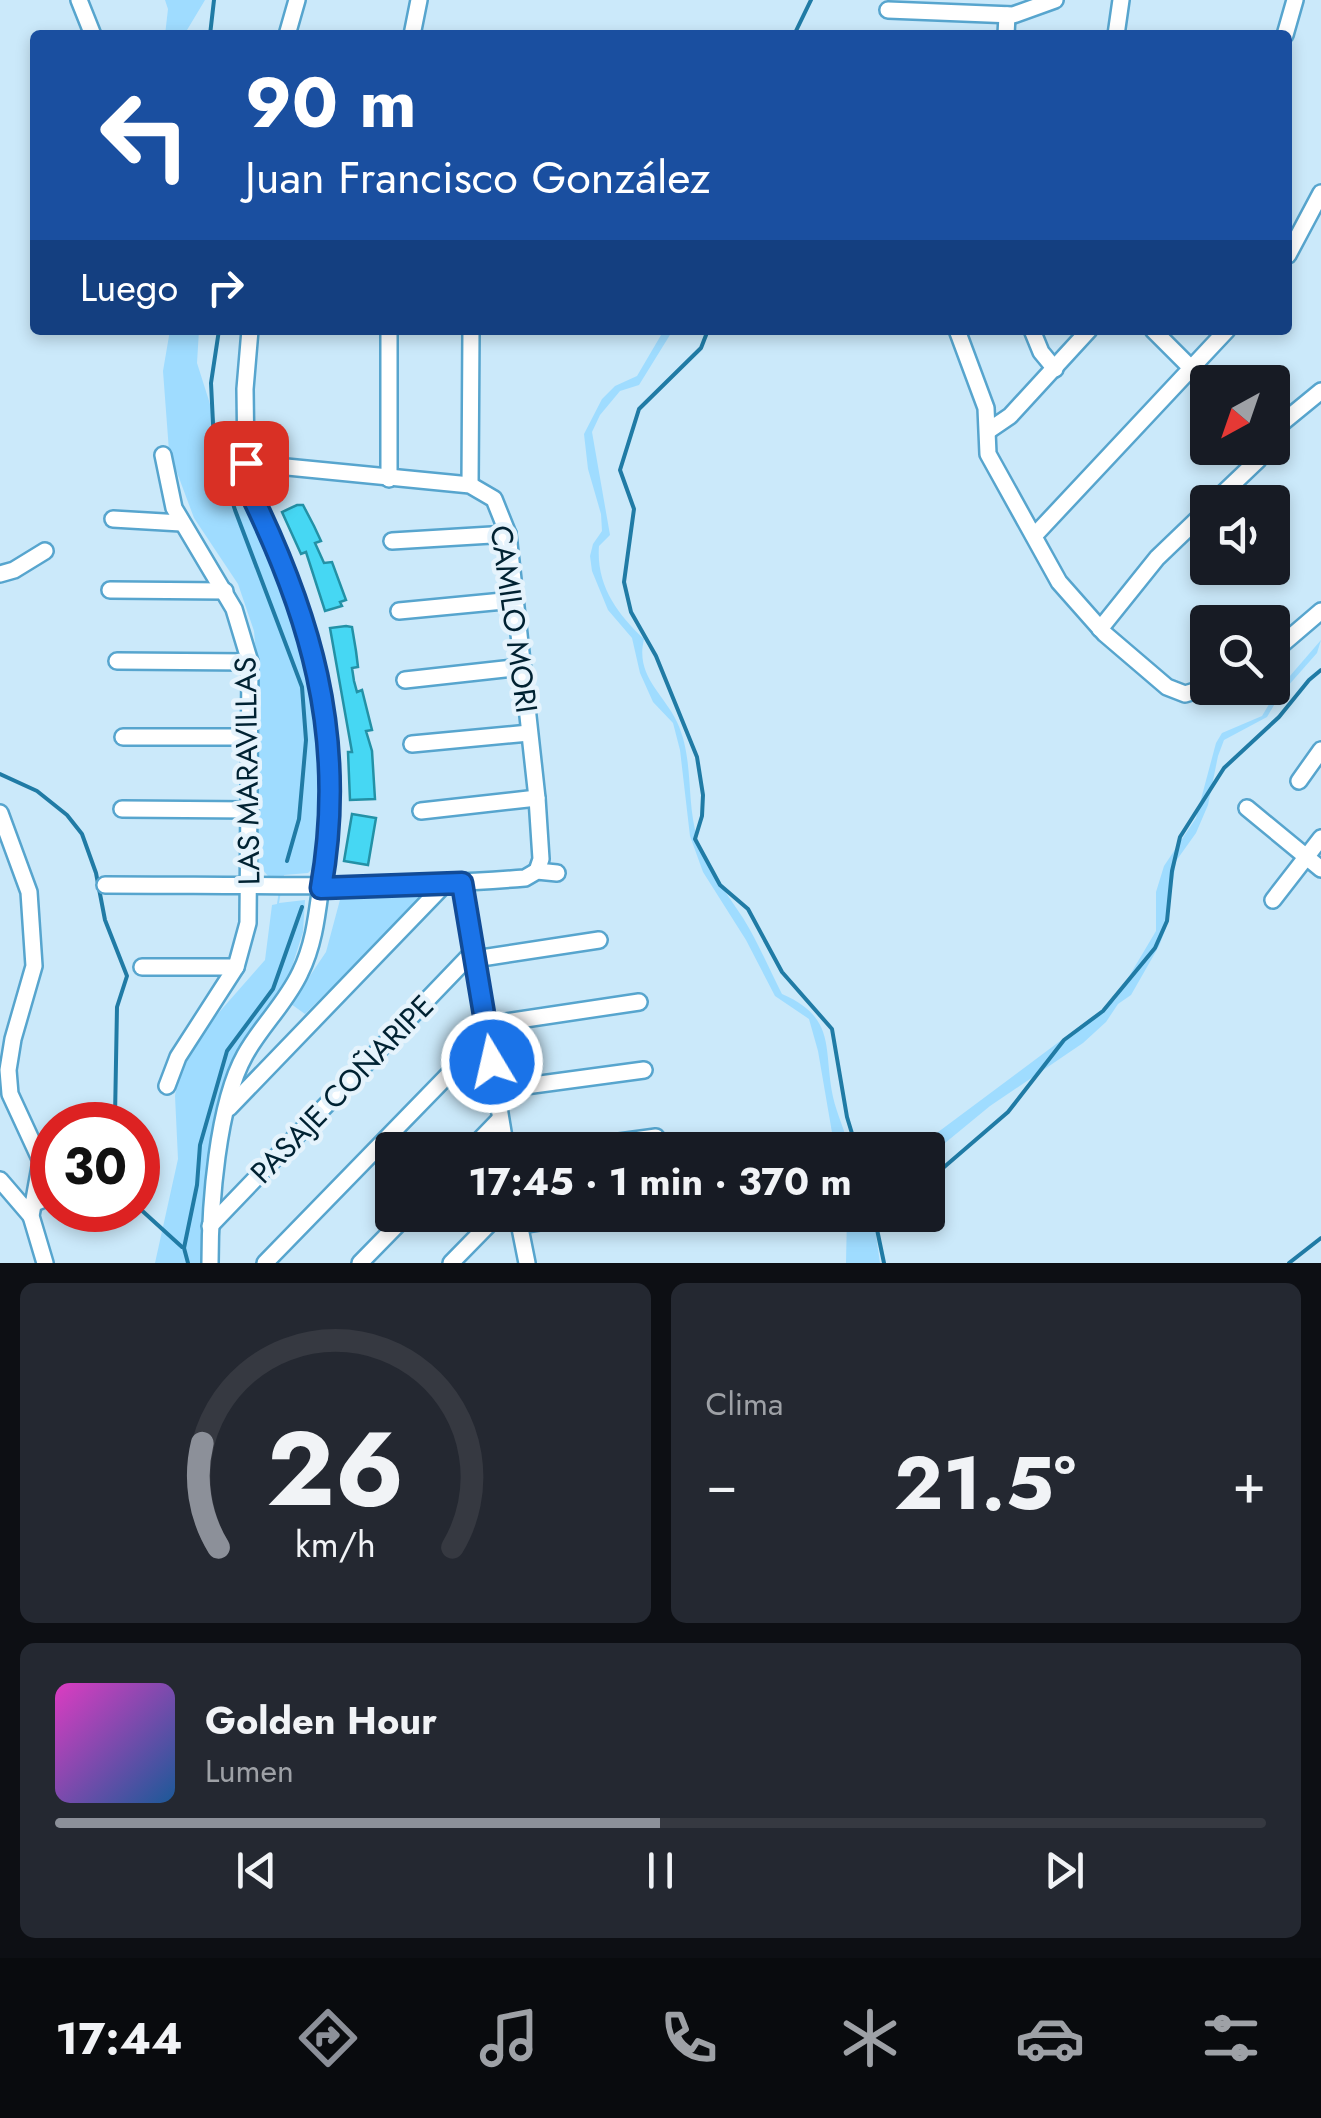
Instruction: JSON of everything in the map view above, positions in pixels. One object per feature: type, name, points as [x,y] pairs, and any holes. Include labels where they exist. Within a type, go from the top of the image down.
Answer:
[{"type":"street","points":[[79,0],[91,30]]},
{"type":"street","points":[[288,30],[297,0]]},
{"type":"street","points":[[413,30],[419,0]]},
{"type":"street","points":[[888,10],[1007,15],[1055,0]]},
{"type":"street","points":[[1117,30],[1121,0]]},
{"type":"street","points":[[1286,30],[1295,0]]},
{"type":"street","points":[[1006,30],[1007,15]]},
{"type":"street","points":[[1292,247],[1321,193]]},
{"type":"street","points":[[210,1263],[210,1226],[227,1110],[245,1054],[301,972],[316,927],[327,853],[329,780],[317,675],[290,577],[242,476],[246,463],[244,389],[249,335]]},
{"type":"street","points":[[389,479],[390,335]]},
{"type":"street","points":[[470,485],[471,335]]},
{"type":"street","points":[[959,335],[986,408],[988,454],[1059,582],[1100,629],[1168,687],[1190,693]]},
{"type":"street","points":[[1034,335],[1055,369]]},
{"type":"street","points":[[988,431],[1010,416],[1085,335]]},
{"type":"street","points":[[1158,335],[1190,367]]},
{"type":"street","points":[[1194,365],[1223,335]]},
{"type":"street","points":[[1034,536],[1190,369]]},
{"type":"street","points":[[1290,411],[1321,391]]},
{"type":"street","name":"LAS MARAVILLAS","points":[[163,455],[169,494],[181,523],[225,592],[242,630],[250,662],[248,924],[236,967],[178,1057],[167,1086]]},
{"type":"street","name":"CAMILO MORI","points":[[246,463],[470,485],[494,500],[508,534],[538,798],[541,859],[537,871]]},
{"type":"street","points":[[1232,485],[1253,465]]},
{"type":"street","points":[[113,519],[181,523]]},
{"type":"street","points":[[1100,629],[1157,558],[1190,526]]},
{"type":"street","points":[[392,541],[508,534]]},
{"type":"street","points":[[0,574],[45,551]]},
{"type":"street","points":[[110,590],[225,592]]},
{"type":"street","points":[[399,610],[514,600]]},
{"type":"street","points":[[1290,638],[1321,611]]},
{"type":"street","points":[[116,661],[250,662]]},
{"type":"street","points":[[405,680],[522,667]]},
{"type":"street","points":[[412,744],[530,733]]},
{"type":"street","points":[[123,736],[250,736]]},
{"type":"street","points":[[1299,781],[1321,750]]},
{"type":"street","points":[[420,811],[538,798]]},
{"type":"street","points":[[122,808],[250,810]]},
{"type":"street","points":[[1248,808],[1321,870]]},
{"type":"street","points":[[0,814],[6,846],[28,892],[34,966],[13,1038],[5,1092],[30,1140]]},
{"type":"street","points":[[1273,900],[1321,838]]},
{"type":"street","points":[[104,885],[321,888],[454,883],[525,878],[537,871],[558,873]]},
{"type":"street","points":[[454,883],[475,955],[503,1132]]},
{"type":"street","points":[[227,1110],[454,883]]},
{"type":"street","points":[[475,955],[599,940]]},
{"type":"street","name":"PASAJE COÑARIPE","points":[[210,1226],[475,955]]},
{"type":"street","points":[[142,968],[236,967]]},
{"type":"street","points":[[266,1263],[487,1029],[639,1002]]},
{"type":"street","points":[[496,1090],[644,1070]]},
{"type":"street","points":[[487,1132],[500,1119]]},
{"type":"street","points":[[0,1180],[30,1208]]},
{"type":"street","points":[[38,1232],[45,1263]]},
{"type":"street","points":[[360,1263],[390,1232]]},
{"type":"street","points":[[451,1263],[481,1232]]},
{"type":"street","points":[[520,1232],[526,1263]]},
{"type":"shaded area","points":[[165,0],[205,0],[187,30],[166,30]]},
{"type":"shaded area","points":[[169,335],[199,335],[197,363],[223,445],[299,628],[322,777],[317,864],[308,873],[284,875],[279,903],[305,900],[303,932],[290,973],[245,1041],[218,1121],[206,1263],[155,1263],[178,1159],[175,1096],[179,1066],[207,1026],[265,960],[272,905],[277,904],[281,876],[268,876],[258,864],[260,702],[254,631],[238,584],[194,518],[169,451],[163,371]]},
{"type":"shaded area","points":[[661,335],[670,335],[639,385],[620,391],[592,432],[610,535],[599,546],[601,573],[617,609],[644,639],[643,664],[677,722],[688,764],[694,823],[706,859],[748,927],[782,994],[800,1003],[820,1024],[833,1097],[844,1132],[832,1132],[809,1019],[775,996],[746,940],[703,872],[690,836],[673,723],[653,702],[640,673],[632,638],[608,610],[592,571],[593,544],[602,531],[584,434],[602,399],[615,386],[637,376]]},
{"type":"shaded area","points":[[1321,640],[1317,653],[1290,684],[1290,676]]},
{"type":"shaded area","points":[[1269,705],[1274,705],[1267,717],[1224,740],[1208,805],[1196,833],[1176,861],[1166,928],[1131,995],[1083,1043],[990,1106],[945,1143],[945,1132],[938,1132],[1115,1000],[1156,931],[1156,892],[1164,866],[1196,818],[1216,743],[1222,733],[1262,716]]},
{"type":"shaded area","points":[[427,893],[305,1014],[291,1004],[326,952],[341,896]]},
{"type":"shaded area","points":[[847,1232],[875,1232],[880,1263],[846,1263]]},
{"type":"building","points":[[303,505],[321,541],[315,543],[324,563],[332,562],[346,600],[340,602],[342,606],[325,611],[306,552],[301,554],[282,512]]},
{"type":"building","points":[[352,627],[356,651],[358,667],[352,668],[354,681],[357,692],[362,690],[372,730],[366,731],[372,751],[375,799],[350,800],[348,752],[352,752],[330,628]]},
{"type":"building","points":[[352,814],[376,818],[368,865],[344,861]]},
{"type":"waterway","points":[[211,30],[214,0]]},
{"type":"waterway","points":[[796,30],[811,0]]},
{"type":"waterway","points":[[218,335],[211,383],[214,443],[302,687],[306,740],[299,819],[287,861]]},
{"type":"waterway","points":[[706,335],[701,348],[639,409],[620,470],[634,509],[624,582],[631,612],[656,656],[697,757],[703,795],[695,839],[720,885],[748,909],[782,972],[832,1029],[852,1132]]},
{"type":"waterway","points":[[945,1166],[1008,1112],[1064,1040],[1103,1011],[1155,948],[1167,921],[1180,837],[1224,768],[1279,717],[1321,670]]},
{"type":"waterway","points":[[0,774],[37,791],[67,815],[82,834],[96,873],[105,920],[127,976],[117,1007],[115,1102]]},
{"type":"waterway","points":[[188,1263],[184,1248],[197,1185],[200,1145],[227,1051],[273,989],[302,907]]},
{"type":"waterway","points":[[160,1227],[182,1247]]},
{"type":"waterway","points":[[878,1232],[884,1263]]},
{"type":"waterway","points":[[1289,1263],[1321,1238]]},
{"type":"route","points":[[246,463],[242,476],[290,577],[310,642],[323,708],[329,817],[321,888],[462,883],[492,1062]]}]
